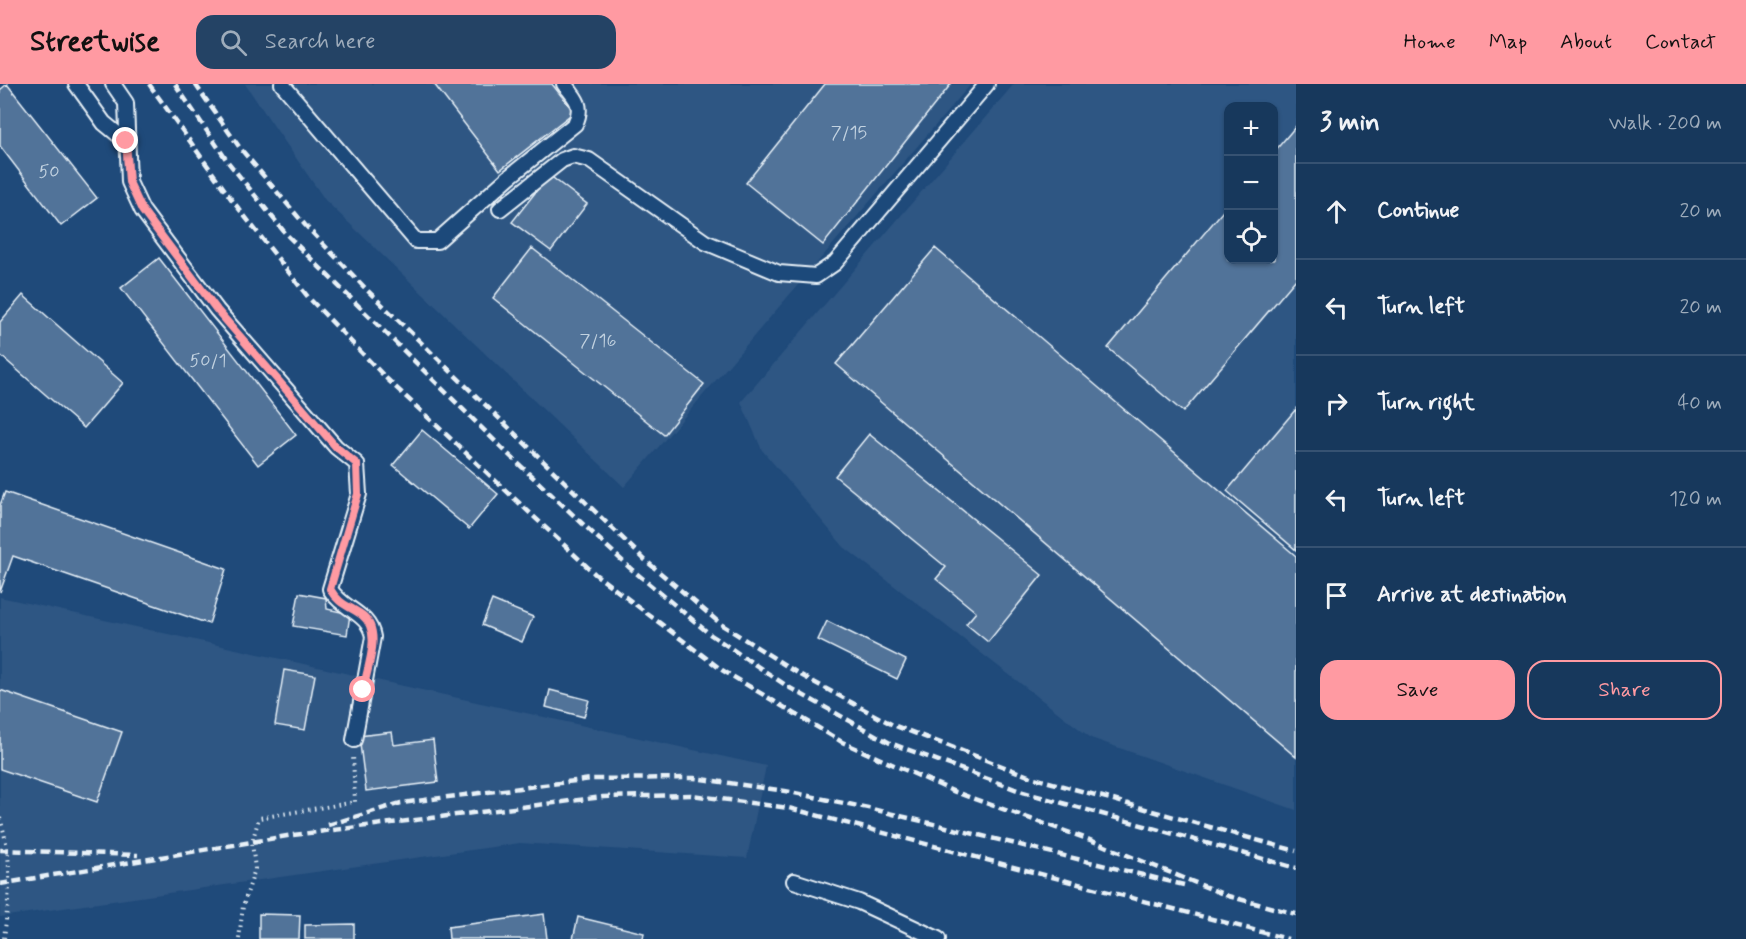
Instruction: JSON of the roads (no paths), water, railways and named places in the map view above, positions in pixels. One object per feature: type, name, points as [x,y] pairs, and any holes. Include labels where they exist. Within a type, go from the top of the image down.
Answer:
[{"type":"lane","points":[[76,84],[104,123],[126,141]]},
{"type":"lane","points":[[113,84],[126,103],[129,182],[142,210],[217,310],[336,447],[357,464],[358,494],[330,589],[336,601],[362,616],[371,625],[373,637],[354,740]]},
{"type":"lane","points":[[282,84],[416,242],[424,243],[437,241],[509,177],[575,124],[580,112],[579,105],[564,84]]},
{"type":"lane","points":[[500,209],[562,160],[573,156],[590,160],[705,242],[779,273],[816,276],[835,263],[987,84]]},
{"type":"lane","points":[[794,881],[859,902],[939,939]]},
{"type":"railway","points":[[149,84],[232,200],[308,297],[387,379],[595,574],[722,670],[842,742],[955,792],[1090,840],[1228,896],[1296,914]]},
{"type":"railway","points":[[175,84],[228,162],[286,234],[507,453],[630,568],[711,635],[790,688],[890,743],[1023,792],[1296,868]]},
{"type":"railway","points":[[195,84],[240,148],[305,225],[366,289],[645,560],[722,625],[799,674],[893,725],[1031,777],[1296,851]]},
{"type":"railway","points":[[328,825],[401,803],[591,779],[694,778],[785,791],[868,808],[1184,885]]},
{"type":"railway","points":[[0,884],[293,835],[603,797],[691,795],[789,808],[1288,939]]},
{"type":"railway","points":[[0,850],[138,855]]}]
